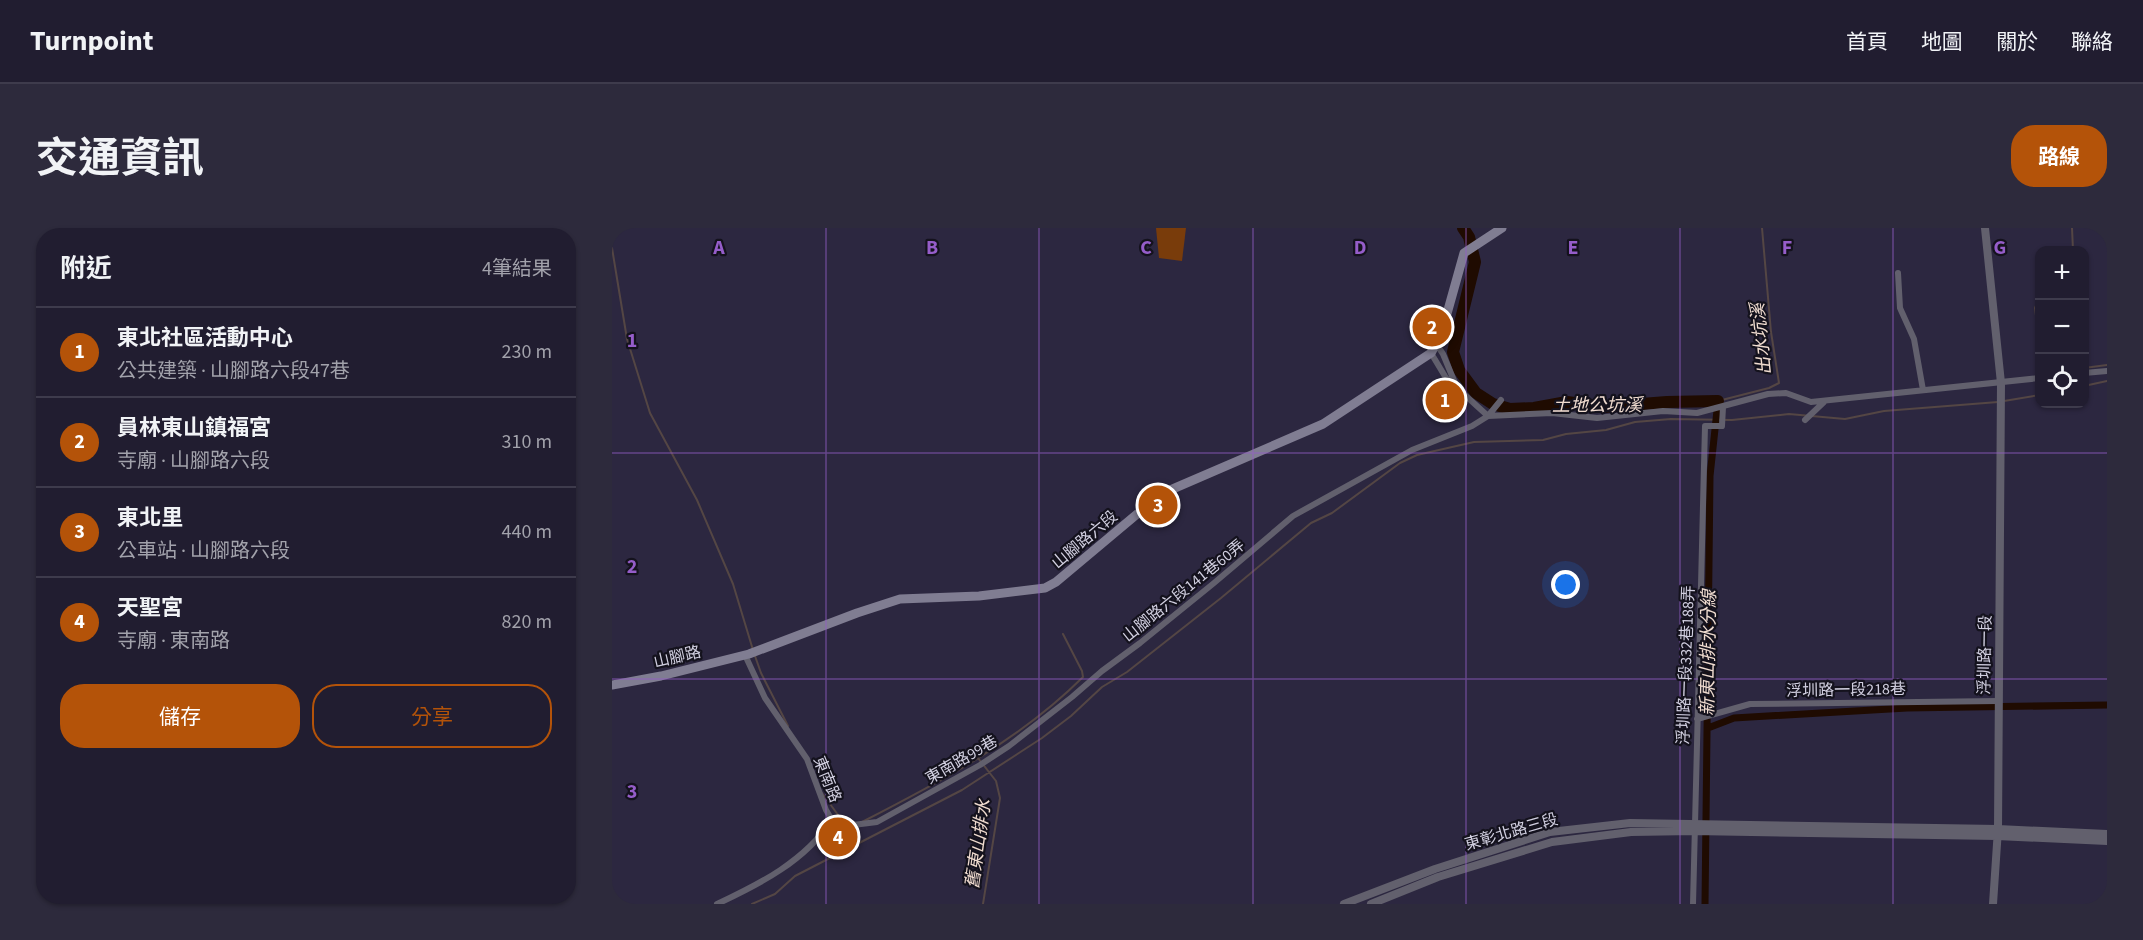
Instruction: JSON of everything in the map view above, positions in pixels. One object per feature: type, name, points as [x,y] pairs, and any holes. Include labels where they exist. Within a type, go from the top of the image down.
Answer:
[{"type":"main road","points":[[1434,349],[1464,253],[1502,228]]},
{"type":"main road","name":"山腳路六段","points":[[747,655],[857,613],[906,598],[980,597],[1045,588],[1056,582],[1161,494],[1323,424],[1434,349]]},
{"type":"main road","name":"山腳路","points":[[612,685],[661,676],[747,655]]},
{"type":"street","name":"浮圳路一段","points":[[1985,228],[2001,383],[1999,711],[1993,904]]},
{"type":"street","points":[[1898,273],[1900,308],[1914,339],[1923,390]]},
{"type":"street","points":[[1434,349],[1446,378],[1488,416],[1552,412],[1597,418],[1663,411],[1697,413],[1768,394],[1786,393],[1811,402],[2035,379]]},
{"type":"street","points":[[1434,349],[1443,354],[1456,386]]},
{"type":"street","points":[[2089,372],[2107,370]]},
{"type":"street","points":[[1488,416],[1501,400]]},
{"type":"street","points":[[1805,420],[1824,401]]},
{"type":"street","name":"浮圳路一段332巷188弄","points":[[1693,904],[1705,426],[1722,426],[1723,407]]},
{"type":"street","name":"山腳路六段141巷60弄","points":[[1088,682],[1140,643],[1293,516],[1412,450],[1472,426],[1488,416]]},
{"type":"street","name":"東南路","points":[[717,904],[763,882],[794,861],[822,835],[832,820],[807,759],[765,698],[747,655]]},
{"type":"street","name":"東南路99巷","points":[[832,820],[853,825],[877,822],[980,765],[1009,746],[1088,682]]},
{"type":"street","name":"浮圳路一段218巷","points":[[1697,719],[1750,704],[1998,701]]},
{"type":"street","name":"東彰北路三段","points":[[1344,904],[1435,869],[1550,831],[1630,823],[1694,827]]},
{"type":"street","points":[[1694,827],[2107,834]]},
{"type":"street","name":"東彰北路三段","points":[[1371,904],[1438,877],[1552,842],[1694,827]]},
{"type":"street","points":[[1997,832],[2107,841]]},
{"type":"shaded area","points":[[1156,228],[1186,228],[1182,261],[1159,258]]},
{"type":"waterway","name":"土地公坑溪","points":[[1463,228],[1469,237],[1475,262],[1453,352],[1459,370],[1476,393],[1493,404],[1510,409],[1534,408],[1567,402],[1604,407],[1718,401]]},
{"type":"waterway","name":"出水坑溪","points":[[1718,401],[1769,388],[1779,383],[1771,332],[1762,228]]},
{"type":"waterway","points":[[2072,228],[2073,246]]},
{"type":"waterway","points":[[612,248],[627,339],[650,413],[697,500],[733,584],[753,650]]},
{"type":"waterway","points":[[2089,367],[2107,365]]},
{"type":"waterway","points":[[2089,385],[2107,381]]},
{"type":"waterway","points":[[2004,401],[2035,396]]},
{"type":"waterway","name":"新東山排水分線","points":[[1705,904],[1710,476],[1718,401]]},
{"type":"waterway","points":[[752,904],[775,894],[795,876],[962,790],[1042,738],[1071,716],[1102,687],[1127,672],[1221,598],[1311,523],[1332,513],[1400,463],[1417,455],[1474,442],[1543,440],[1566,434],[1606,430],[1635,422],[1671,419],[1732,420],[1789,414],[1845,419],[1884,411],[1998,402]]},
{"type":"waterway","points":[[862,822],[978,758],[1033,721],[1059,700],[1083,677],[1063,634]]},
{"type":"waterway","points":[[755,656],[761,673],[788,726]]},
{"type":"waterway","points":[[1708,728],[1734,718],[1907,708],[2107,705]]},
{"type":"waterway","name":"舊東山排水","points":[[978,758],[996,781],[1000,798],[983,904]]},
{"type":"waterway","points":[[822,793],[841,819],[857,823]]},
{"type":"place","name":"員林東山鎮福宮","points":[[1432,327]]},
{"type":"place","name":"東北社區活動中心","points":[[1445,400]]},
{"type":"place","name":"東北里","points":[[1158,505]]},
{"type":"place","name":"天聖宮","points":[[838,837]]}]
